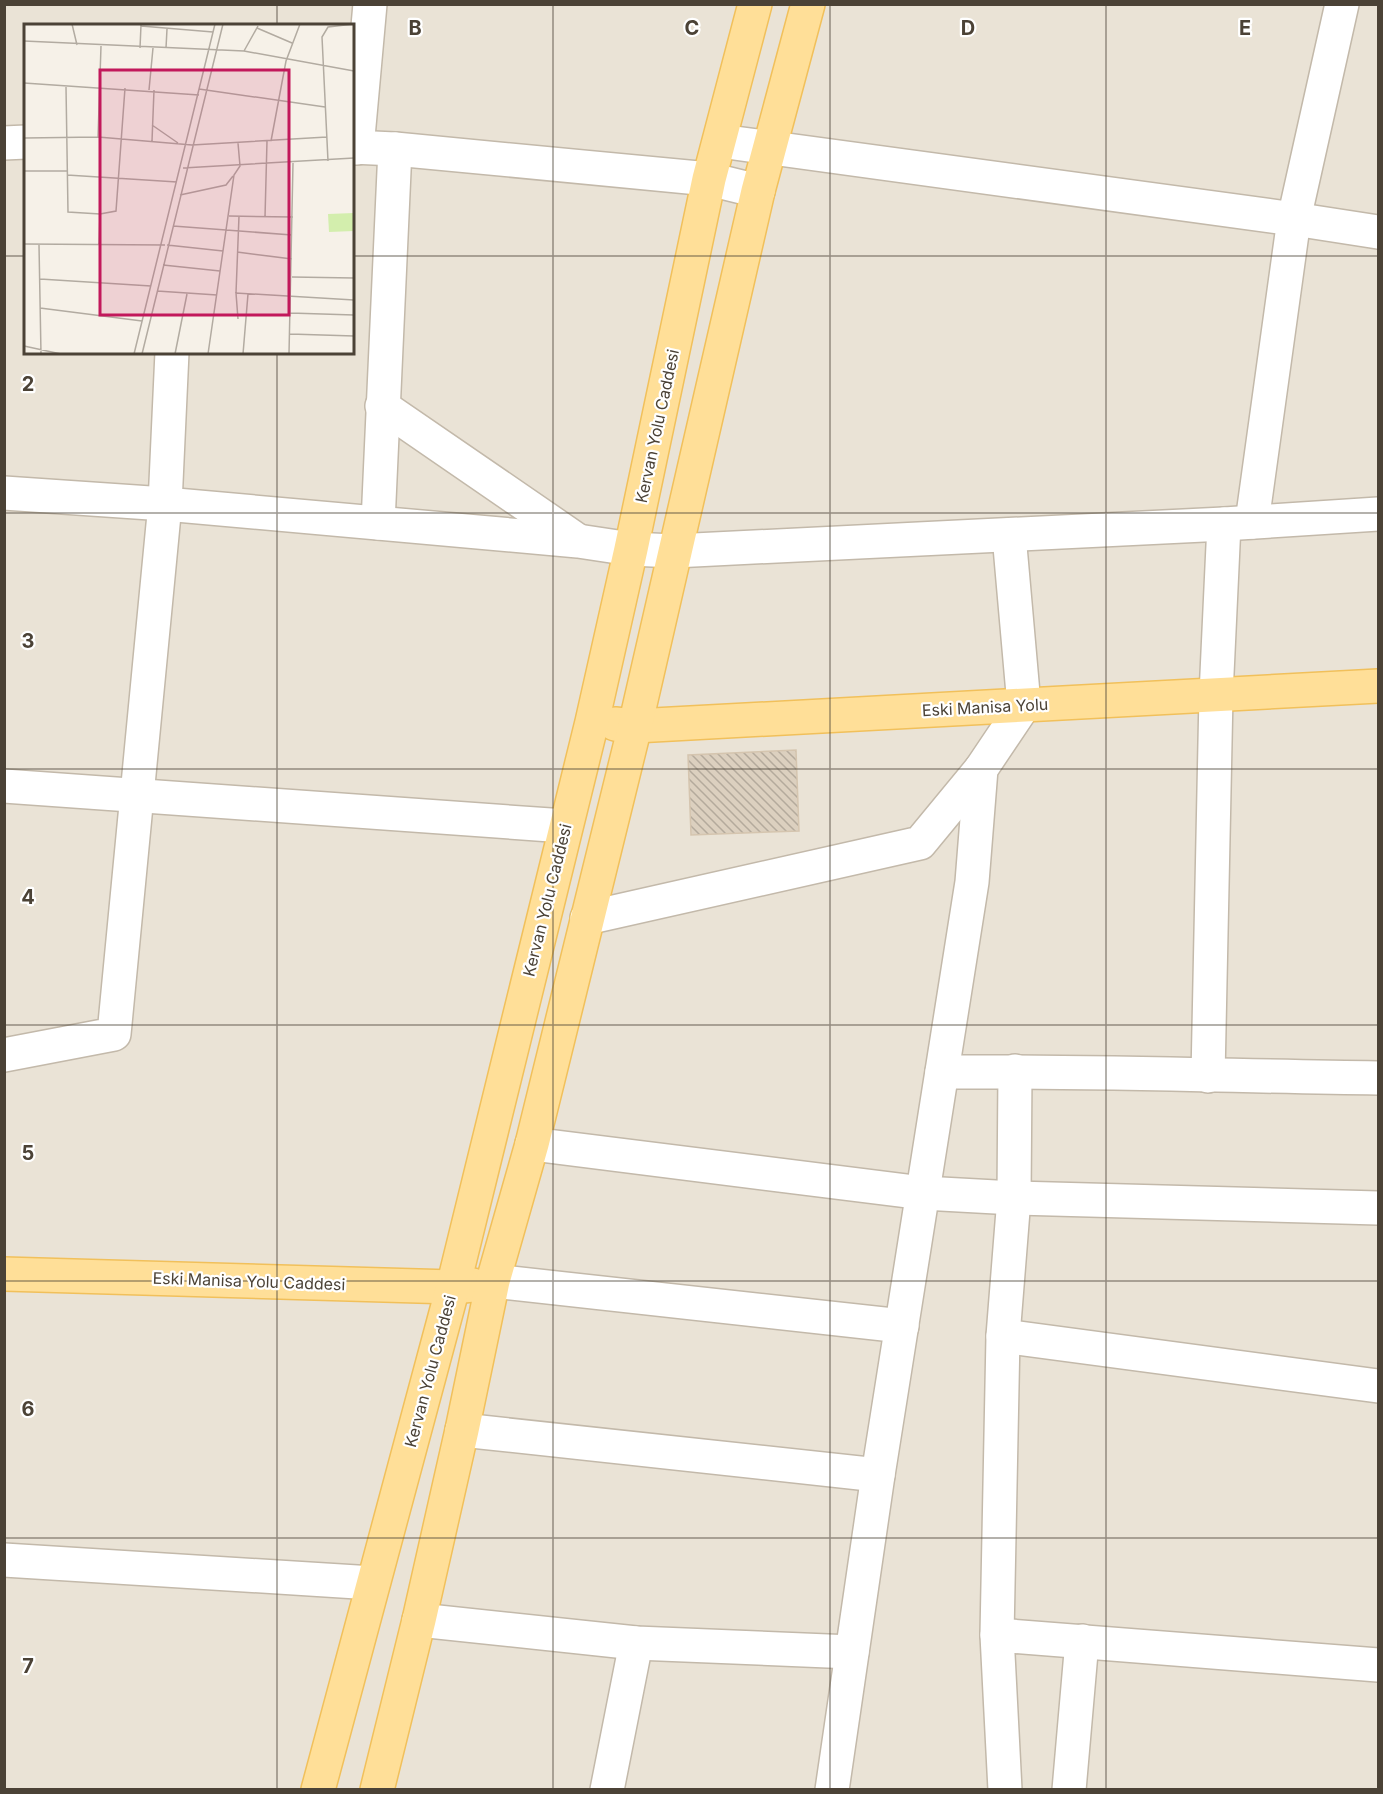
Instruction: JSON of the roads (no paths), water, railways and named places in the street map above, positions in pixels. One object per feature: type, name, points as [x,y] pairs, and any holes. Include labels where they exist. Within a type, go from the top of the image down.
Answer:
[{"type":"main road","name":"Kervan Yolu Caddesi","points":[[318,1790],[453,1287],[592,722],[710,179],[755,4]]},
{"type":"main road","points":[[377,1790],[419,1620],[493,1281],[532,1144],[635,726],[758,191],[808,4]]},
{"type":"main road","name":"Eski Manisa Yolu","points":[[592,722],[635,726],[1378,686]]},
{"type":"main road","name":"Eski Manisa Yolu Caddesi","points":[[4,1274],[453,1287],[493,1281]]},
{"type":"street","points":[[370,4],[355,148],[395,149],[710,179],[758,191]]},
{"type":"street","points":[[1208,1076],[1216,695],[1238,523],[1294,219],[1342,4]]},
{"type":"street","points":[[720,141],[1378,232]]},
{"type":"street","points":[[4,143],[24,142]]},
{"type":"street","points":[[378,523],[395,149]]},
{"type":"street","points":[[4,1055],[114,1034],[165,504],[172,354]]},
{"type":"street","points":[[382,406],[578,541]]},
{"type":"street","points":[[4,493],[165,504],[578,541],[631,549],[674,551],[1378,514]]},
{"type":"street","points":[[587,918],[920,843],[981,769],[1024,705],[1009,535]]},
{"type":"street","points":[[832,1790],[878,1475],[972,882],[981,769]]},
{"type":"street","points":[[4,786],[565,825]]},
{"type":"street","points":[[1005,1790],[997,1635],[1003,1336],[1014,1198],[1015,1071]]},
{"type":"street","points":[[942,1072],[1015,1071],[1378,1078]]},
{"type":"street","points":[[532,1144],[923,1193],[1014,1198],[1378,1208]]},
{"type":"street","points":[[493,1281],[902,1326]]},
{"type":"street","points":[[1003,1336],[1378,1386]]},
{"type":"street","points":[[462,1430],[878,1475]]},
{"type":"street","points":[[4,1560],[373,1583]]},
{"type":"street","points":[[419,1620],[636,1643],[852,1652]]},
{"type":"street","points":[[997,1635],[1378,1665]]},
{"type":"street","points":[[1069,1790],[1082,1641]]},
{"type":"street","points":[[607,1790],[636,1643]]}]
